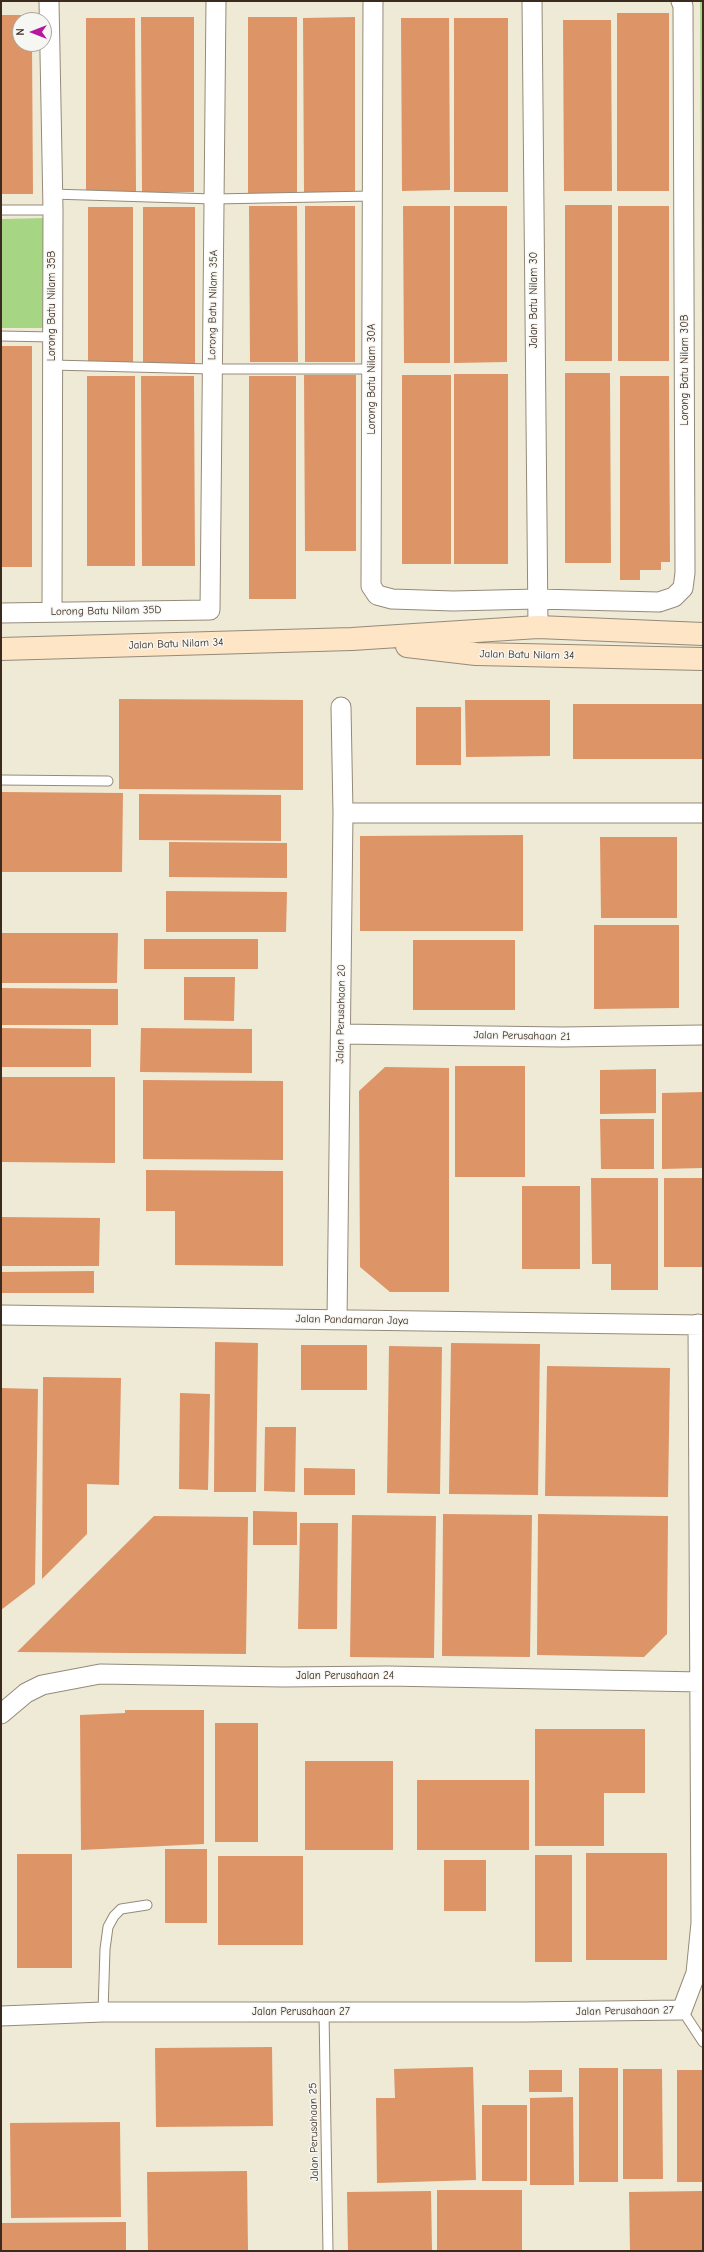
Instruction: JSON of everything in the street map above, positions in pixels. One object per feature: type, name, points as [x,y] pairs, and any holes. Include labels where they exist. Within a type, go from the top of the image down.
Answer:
[{"type":"street","name":"Lorong Batu Nilam 35B","points":[[49,1],[53,202],[52,612]]},
{"type":"street","name":"Lorong Batu Nilam 35A","points":[[210,610],[216,1]]},
{"type":"street","name":"Lorong Batu Nilam 30A","points":[[373,1],[371,586],[377,595],[392,599],[453,601],[537,599]]},
{"type":"street","name":"Jalan Batu Nilam 30","points":[[532,1],[538,627]]},
{"type":"street","name":"Lorong Batu Nilam 30B","points":[[537,599],[659,602],[674,597],[683,588],[686,565],[683,14],[681,1]]},
{"type":"street","name":"Lorong Batu Nilam 35D","points":[[1,613],[210,610]]},
{"type":"street","name":"Jalan Batu Nilam 34","points":[[1,649],[352,639],[538,627],[703,634]]},
{"type":"street","points":[[476,654],[500,650],[514,644],[538,627]]},
{"type":"street","points":[[538,627],[538,637],[541,645],[550,648],[605,649],[631,656]]},
{"type":"street","name":"Jalan Batu Nilam 34","points":[[352,639],[476,654],[703,658]]},
{"type":"street","name":"Jalan Perusahaan 20","points":[[337,1320],[343,813],[341,707]]},
{"type":"street","points":[[343,813],[703,813]]},
{"type":"street","name":"Jalan Perusahaan 21","points":[[341,1034],[562,1037],[703,1035]]},
{"type":"street","name":"Jalan Pandamaran Jaya","points":[[1,1315],[701,1324]]},
{"type":"street","name":"Jalan Perusahaan 27","points":[[1,2016],[103,2012],[682,2010],[696,1973],[701,1922],[701,1324]]},
{"type":"street","name":"Jalan Perusahaan 24","points":[[1,1714],[26,1693],[42,1685],[100,1674],[283,1677],[388,1676],[701,1682]]},
{"type":"lane","points":[[1,210],[53,202],[372,196]]},
{"type":"lane","points":[[1,336],[52,337]]},
{"type":"lane","points":[[52,365],[212,369],[372,369]]},
{"type":"lane","points":[[1,780],[108,781]]},
{"type":"lane","points":[[103,2012],[105,1950],[108,1928],[114,1916],[121,1910],[147,1905]]},
{"type":"lane","points":[[682,2010],[703,2042]]},
{"type":"lane","name":"Jalan Perusahaan 25","points":[[324,2012],[328,2251]]},
{"type":"green space","points":[[700,1],[703,1],[703,558]]},
{"type":"green space","points":[[44,218],[46,328],[1,328],[1,219]]},
{"type":"building","points":[[617,13],[669,13],[669,191],[617,191]]},
{"type":"building","points":[[1,15],[12,15],[12,52],[32,52],[33,194],[1,194]]},
{"type":"building","points":[[141,17],[194,17],[194,192],[142,192]]},
{"type":"building","points":[[248,17],[297,17],[297,193],[248,193]]},
{"type":"building","points":[[355,17],[355,192],[304,192],[303,18]]},
{"type":"building","points":[[86,18],[135,18],[136,192],[86,192]]},
{"type":"building","points":[[401,18],[449,18],[450,190],[402,191]]},
{"type":"building","points":[[454,18],[508,18],[508,192],[454,192]]},
{"type":"building","points":[[563,20],[611,20],[612,191],[564,191]]},
{"type":"building","points":[[565,205],[612,205],[612,361],[565,361]]},
{"type":"building","points":[[249,206],[297,206],[298,362],[250,362]]},
{"type":"building","points":[[305,206],[355,206],[355,362],[305,362]]},
{"type":"building","points":[[403,206],[450,206],[450,363],[404,363]]},
{"type":"building","points":[[454,206],[507,206],[507,362],[454,363]]},
{"type":"building","points":[[618,206],[669,206],[669,361],[618,361]]},
{"type":"building","points":[[88,207],[133,207],[133,362],[88,362]]},
{"type":"building","points":[[143,207],[195,207],[195,363],[143,363]]},
{"type":"building","points":[[1,346],[32,346],[32,567],[1,567]]},
{"type":"building","points":[[565,373],[610,373],[611,563],[565,563]]},
{"type":"building","points":[[454,374],[508,374],[508,564],[454,564]]},
{"type":"building","points":[[304,375],[356,375],[356,551],[305,551]]},
{"type":"building","points":[[402,375],[451,375],[451,564],[402,564]]},
{"type":"building","points":[[87,376],[135,376],[135,566],[87,566]]},
{"type":"building","points":[[141,376],[194,376],[195,566],[142,566]]},
{"type":"building","points":[[249,376],[296,376],[296,599],[249,599]]},
{"type":"building","points":[[620,376],[669,376],[670,562],[661,562],[661,570],[640,570],[640,580],[620,580]]},
{"type":"building","points":[[119,699],[303,700],[303,790],[119,789]]},
{"type":"building","points":[[465,700],[550,700],[550,756],[466,757]]},
{"type":"building","points":[[573,704],[703,704],[703,759],[573,759]]},
{"type":"building","points":[[416,707],[461,707],[461,765],[416,765]]},
{"type":"building","points":[[1,792],[123,793],[122,872],[1,872]]},
{"type":"building","points":[[139,794],[281,795],[281,841],[139,840]]},
{"type":"building","points":[[523,835],[523,931],[360,931],[360,836]]},
{"type":"building","points":[[600,837],[677,837],[677,918],[601,918]]},
{"type":"building","points":[[169,842],[287,843],[287,878],[169,877]]},
{"type":"building","points":[[166,891],[287,892],[286,932],[166,932]]},
{"type":"building","points":[[594,925],[679,925],[679,1008],[594,1009]]},
{"type":"building","points":[[1,933],[118,933],[117,983],[1,983]]},
{"type":"building","points":[[144,939],[258,939],[258,969],[144,969]]},
{"type":"building","points":[[413,940],[515,940],[515,1010],[413,1010]]},
{"type":"building","points":[[184,977],[235,977],[234,1021],[184,1020]]},
{"type":"building","points":[[1,988],[118,989],[118,1025],[1,1025]]},
{"type":"building","points":[[1,1028],[91,1029],[91,1067],[1,1067]]},
{"type":"building","points":[[141,1028],[252,1029],[252,1073],[140,1072]]},
{"type":"building","points":[[455,1066],[525,1066],[525,1177],[455,1177]]},
{"type":"building","points":[[385,1067],[449,1068],[449,1292],[390,1292],[360,1267],[359,1091]]},
{"type":"building","points":[[656,1069],[656,1113],[600,1114],[600,1070]]},
{"type":"building","points":[[1,1077],[115,1077],[115,1163],[1,1162]]},
{"type":"building","points":[[143,1080],[283,1081],[283,1160],[143,1159]]},
{"type":"building","points":[[703,1092],[703,1168],[662,1169],[662,1093]]},
{"type":"building","points":[[600,1119],[654,1119],[654,1169],[601,1169]]},
{"type":"building","points":[[146,1170],[283,1171],[283,1266],[175,1265],[175,1211],[146,1211]]},
{"type":"building","points":[[591,1178],[658,1178],[658,1290],[611,1290],[611,1264],[592,1264]]},
{"type":"building","points":[[664,1178],[703,1178],[703,1267],[664,1267]]},
{"type":"building","points":[[522,1186],[580,1186],[580,1269],[522,1269]]},
{"type":"building","points":[[1,1217],[100,1218],[99,1266],[1,1266]]},
{"type":"building","points":[[94,1271],[94,1293],[1,1293],[1,1272]]},
{"type":"building","points":[[215,1342],[258,1343],[256,1492],[214,1492]]},
{"type":"building","points":[[451,1343],[540,1344],[538,1495],[449,1494]]},
{"type":"building","points":[[301,1345],[367,1345],[367,1390],[301,1390]]},
{"type":"building","points":[[389,1346],[442,1347],[440,1494],[387,1493]]},
{"type":"building","points":[[547,1366],[670,1368],[668,1497],[545,1496]]},
{"type":"building","points":[[43,1377],[121,1378],[119,1485],[87,1484],[87,1534],[42,1579]]},
{"type":"building","points":[[1,1388],[38,1389],[35,1584],[1,1610]]},
{"type":"building","points":[[180,1393],[210,1394],[208,1490],[179,1489]]},
{"type":"building","points":[[265,1427],[296,1427],[295,1492],[264,1491]]},
{"type":"building","points":[[304,1468],[355,1469],[355,1495],[304,1495]]},
{"type":"building","points":[[253,1511],[297,1512],[297,1545],[253,1545]]},
{"type":"building","points":[[443,1514],[532,1515],[530,1657],[442,1656]]},
{"type":"building","points":[[538,1514],[668,1516],[667,1634],[644,1657],[537,1655]]},
{"type":"building","points":[[352,1515],[436,1516],[434,1658],[350,1657]]},
{"type":"building","points":[[154,1516],[248,1517],[246,1654],[17,1652]]},
{"type":"building","points":[[300,1523],[338,1523],[337,1629],[298,1629]]},
{"type":"building","points":[[125,1710],[204,1710],[204,1844],[81,1850],[80,1715],[125,1713]]},
{"type":"building","points":[[215,1723],[258,1723],[258,1842],[215,1842]]},
{"type":"building","points":[[535,1729],[645,1729],[645,1793],[604,1793],[604,1846],[535,1846]]},
{"type":"building","points":[[305,1761],[393,1761],[393,1850],[305,1850]]},
{"type":"building","points":[[417,1780],[529,1780],[529,1850],[417,1850]]},
{"type":"building","points":[[165,1849],[207,1849],[207,1923],[165,1923]]},
{"type":"building","points":[[586,1853],[667,1853],[667,1960],[586,1960]]},
{"type":"building","points":[[17,1854],[72,1854],[72,1968],[17,1968]]},
{"type":"building","points":[[535,1855],[572,1855],[572,1962],[535,1962]]},
{"type":"building","points":[[218,1856],[303,1856],[303,1945],[218,1945]]},
{"type":"building","points":[[444,1860],[486,1860],[486,1911],[444,1911]]},
{"type":"building","points":[[272,2047],[273,2126],[156,2127],[155,2048]]},
{"type":"building","points":[[473,2067],[476,2180],[377,2183],[376,2098],[395,2098],[394,2069]]},
{"type":"building","points":[[579,2068],[618,2068],[618,2182],[579,2182]]},
{"type":"building","points":[[623,2069],[662,2069],[663,2179],[623,2179]]},
{"type":"building","points":[[529,2070],[562,2070],[562,2092],[529,2092]]},
{"type":"building","points":[[677,2070],[703,2070],[703,2182],[677,2182]]},
{"type":"building","points":[[573,2097],[574,2185],[530,2185],[530,2098]]},
{"type":"building","points":[[482,2105],[527,2105],[527,2181],[482,2181]]},
{"type":"building","points":[[120,2122],[121,2217],[11,2218],[10,2123]]},
{"type":"building","points":[[247,2171],[248,2251],[148,2251],[147,2172]]},
{"type":"building","points":[[437,2190],[522,2190],[522,2251],[437,2251]]},
{"type":"building","points":[[431,2191],[432,2251],[348,2251],[347,2192]]},
{"type":"building","points":[[703,2191],[703,2251],[630,2251],[629,2192]]},
{"type":"building","points":[[126,2222],[126,2251],[1,2251],[1,2223]]}]
